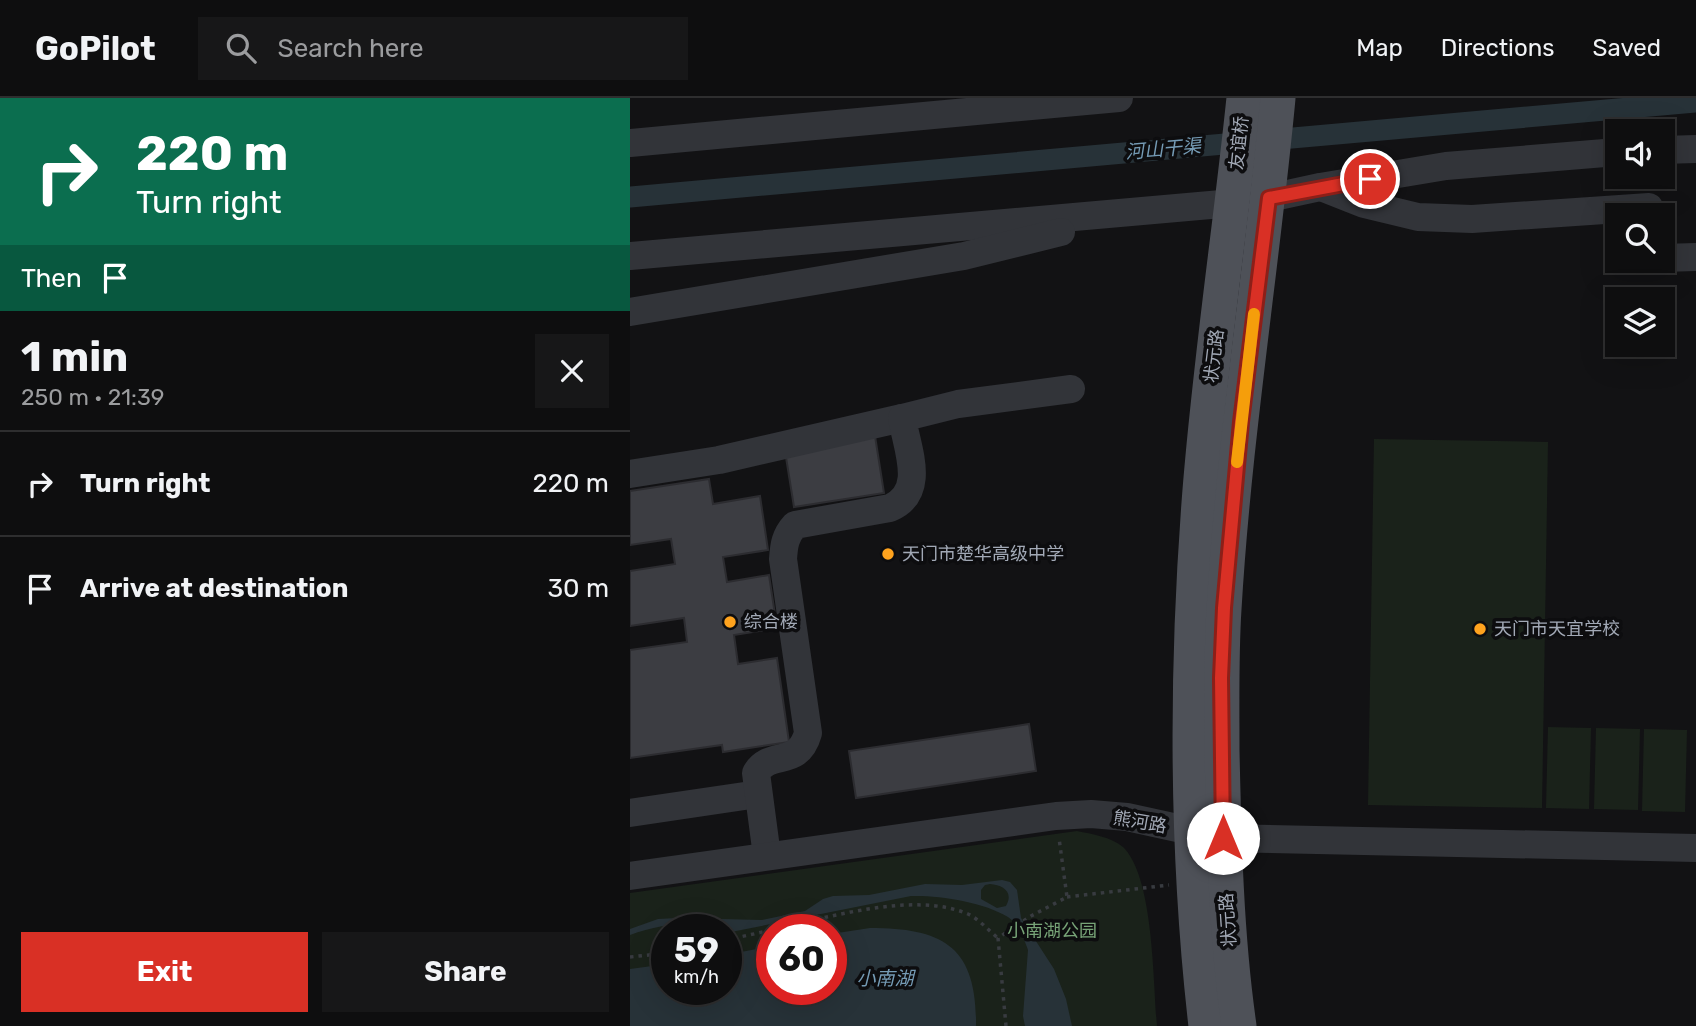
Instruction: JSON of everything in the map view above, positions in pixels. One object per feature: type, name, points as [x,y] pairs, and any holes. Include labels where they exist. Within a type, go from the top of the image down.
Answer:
[{"type":"main road","name":"友谊桥","points":[[1234,196],[1244,98]]},
{"type":"main road","name":"友谊桥","points":[[1270,192],[1278,98]]},
{"type":"main road","name":"状元路","points":[[1206,1026],[1193,882],[1207,835],[1238,446],[1270,192]]},
{"type":"main road","name":"状元路","points":[[1234,196],[1199,502],[1189,756],[1207,835],[1239,1026]]},
{"type":"street","points":[[630,143],[1119,98]]},
{"type":"street","points":[[1675,150],[1696,149]]},
{"type":"street","points":[[1270,192],[1320,187],[1446,166],[1605,153]]},
{"type":"street","points":[[1320,187],[1364,204],[1418,217],[1472,219],[1605,210]]},
{"type":"street","points":[[630,256],[1141,211],[1234,196]]},
{"type":"street","points":[[630,312],[964,256],[1141,211]]},
{"type":"street","points":[[1675,258],[1696,257]]},
{"type":"street","points":[[630,474],[719,460],[958,404],[1071,389]]},
{"type":"street","points":[[767,856],[756,772],[760,766],[799,751],[805,745],[808,733],[783,559],[784,545],[788,533],[795,525],[890,508],[902,503],[909,493],[913,478],[902,418]]},
{"type":"street","points":[[630,813],[758,794]]},
{"type":"street","name":"熊河路","points":[[630,876],[1056,816],[1091,814],[1127,817],[1207,835],[1696,848]]},
{"type":"path","points":[[1056,816],[1067,897]]},
{"type":"path","points":[[998,938],[1067,897],[1193,882]]},
{"type":"path","points":[[847,915],[902,904],[944,907],[971,915],[998,938],[1006,1026]]},
{"type":"path","points":[[630,957],[651,955]]},
{"type":"green space","points":[[1374,439],[1548,442],[1542,808],[1368,805]]},
{"type":"green space","points":[[1548,727],[1591,728],[1589,809],[1546,808]]},
{"type":"green space","points":[[1596,728],[1640,729],[1638,810],[1594,809]]},
{"type":"green space","points":[[1644,729],[1687,730],[1685,812],[1642,811]]},
{"type":"green space","name":"小南湖公园","points":[[1077,831],[1113,841],[1123,847],[1141,881],[1153,958],[1157,1026],[630,1026],[630,893]]},
{"type":"water","points":[[1002,880],[1010,882],[1017,890],[1021,918],[1054,969],[1066,999],[1072,1026],[1025,1026],[1023,1016],[1028,950],[1021,932],[1012,920],[987,907],[961,900],[911,896],[821,914],[791,914],[805,911],[833,896],[869,895],[925,884],[962,885]],"holes":[[[985,885],[1003,888],[1009,897],[1006,906],[997,908],[981,899],[981,890]]]},
{"type":"water","points":[[742,920],[756,920],[756,927],[742,930]]},
{"type":"water","points":[[651,922],[651,929],[630,935],[630,929]]},
{"type":"water","name":"小南湖","points":[[870,928],[918,932],[951,947],[962,960],[970,977],[975,999],[976,1026],[630,1026],[630,969],[651,966],[651,1005],[742,1005],[742,952],[756,949],[756,1005],[847,1005],[847,932]]},
{"type":"building","points":[[875,436],[884,493],[794,507],[785,451]]},
{"type":"building","name":"综合楼","points":[[709,479],[713,504],[760,496],[768,550],[723,557],[727,582],[769,575],[777,628],[734,635],[738,664],[777,658],[789,742],[723,752],[722,745],[630,758],[630,650],[687,642],[684,618],[630,626],[630,571],[675,564],[671,539],[630,545],[630,491]]},
{"type":"building","points":[[1029,724],[1036,771],[856,798],[849,751]]},
{"type":"waterway","name":"河山干渠","points":[[630,197],[1696,102]]},
{"type":"slow traffic","points":[[1237,462],[1254,314]]},
{"type":"place","name":"天门市楚华高级中学","points":[[888,554]]},
{"type":"place","name":"综合楼","points":[[730,622]]},
{"type":"place","name":"天门市天宜学校","points":[[1480,629]]},
{"type":"route","points":[[1223,838],[1221,678],[1224,608],[1241,422],[1269,198],[1370,179]]}]
